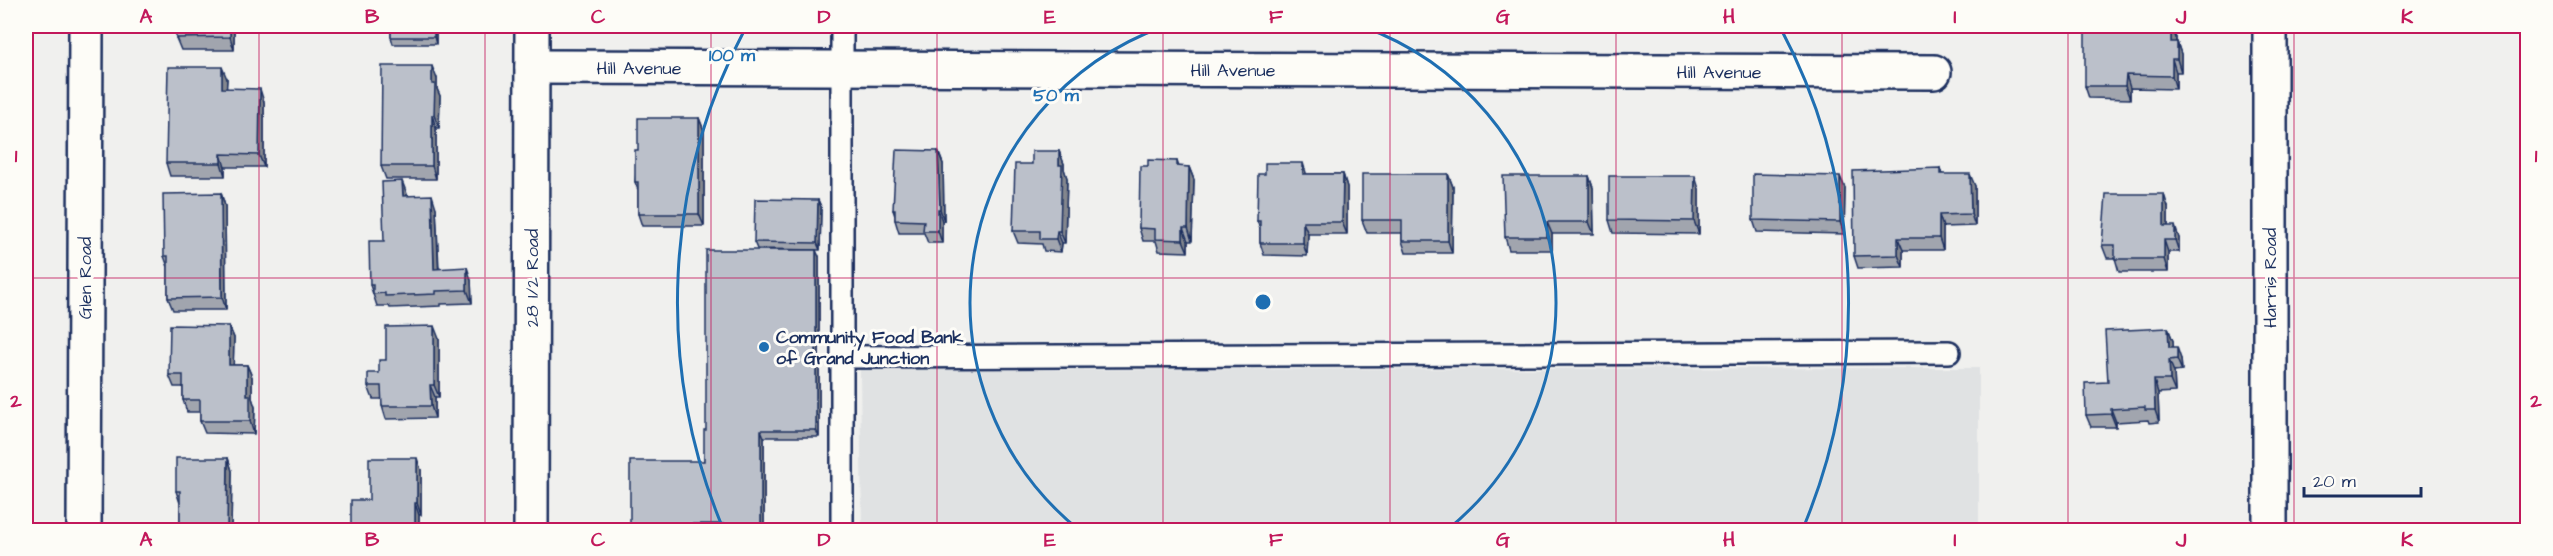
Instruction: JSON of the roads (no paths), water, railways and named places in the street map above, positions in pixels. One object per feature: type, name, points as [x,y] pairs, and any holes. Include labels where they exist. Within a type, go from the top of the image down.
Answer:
[{"type":"street","name":"Glen Road","points":[[84,531],[86,26]]},
{"type":"street","name":"28 1/2 Road","points":[[531,531],[532,26]]},
{"type":"street","name":"Harris Road","points":[[2270,26],[2270,531]]},
{"type":"street","name":"Hill Avenue","points":[[532,67],[1934,72]]},
{"type":"lane","points":[[842,26],[842,531]]},
{"type":"lane","points":[[842,357],[1949,352]]},
{"type":"place","name":"Community Food Bank of Grand Junction","points":[[764,347]]}]
